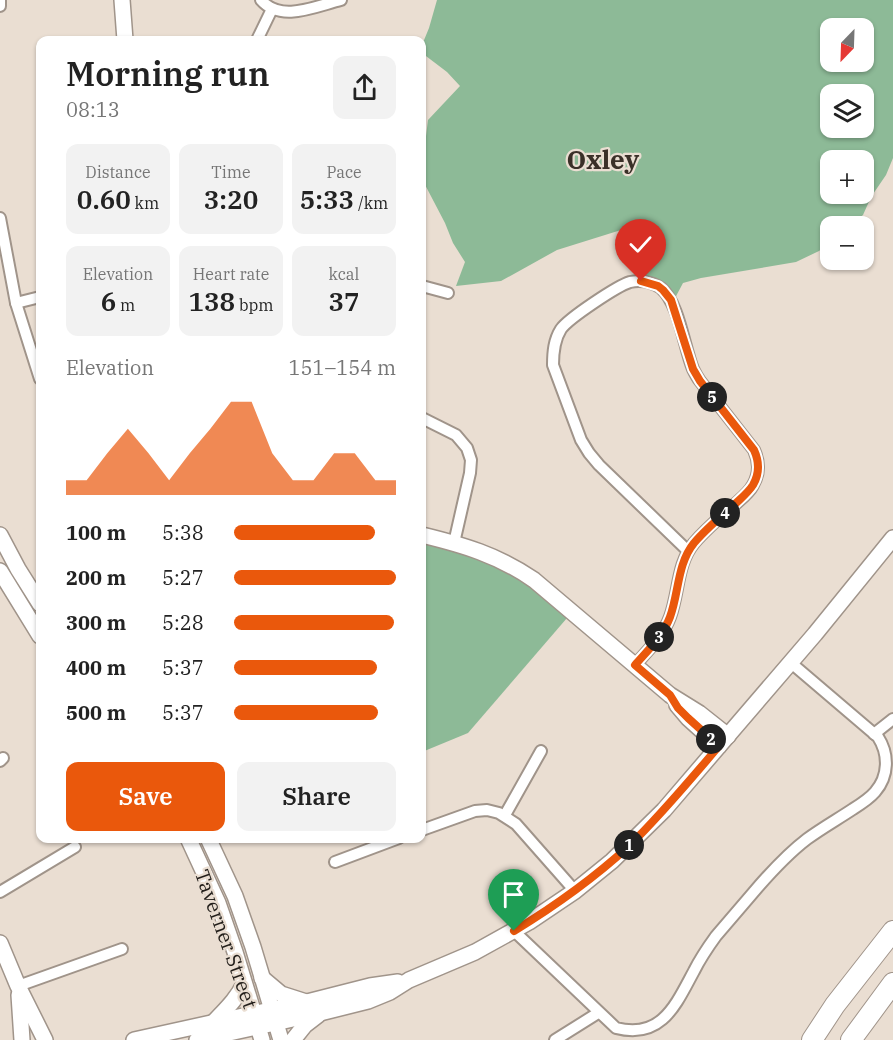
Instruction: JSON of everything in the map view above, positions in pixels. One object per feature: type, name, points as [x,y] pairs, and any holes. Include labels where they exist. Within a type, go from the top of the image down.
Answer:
[{"type":"highway","points":[[812,1040],[835,1005],[893,931]]},
{"type":"highway","points":[[851,1040],[893,983]]},
{"type":"street","points":[[0,0],[0,6]]},
{"type":"street","points":[[122,0],[125,36]]},
{"type":"street","points":[[261,0],[272,9],[284,12],[340,0]]},
{"type":"street","points":[[259,36],[272,9]]},
{"type":"street","points":[[0,219],[16,303],[36,366]]},
{"type":"street","points":[[635,665],[665,628],[688,551],[703,533],[747,493],[759,469],[754,450],[693,369],[671,300],[658,286],[641,281],[630,282],[571,319],[562,328],[553,352],[553,365],[581,440],[589,453],[688,551]]},
{"type":"street","points":[[426,287],[448,293]]},
{"type":"street","points":[[16,303],[36,298]]},
{"type":"street","points":[[426,420],[456,435],[467,448],[471,460],[454,543]]},
{"type":"street","points":[[0,535],[36,598]]},
{"type":"street","points":[[426,536],[496,557],[528,576],[670,695],[699,713],[723,741]]},
{"type":"street","points":[[274,1016],[320,1013],[390,992],[409,980],[475,952],[514,931],[575,891],[612,861],[664,810],[893,538]]},
{"type":"street","points":[[0,571],[36,630]]},
{"type":"street","points":[[514,931],[610,1024],[627,1032],[646,1030],[664,1020],[674,1009],[708,947],[772,871],[807,839],[866,800],[875,792],[886,770],[886,758],[878,737],[790,662]]},
{"type":"street","points":[[874,734],[893,719]]},
{"type":"street","points":[[505,815],[541,752]]},
{"type":"street","points":[[426,829],[475,811],[487,810],[505,815],[516,824],[575,891]]},
{"type":"street","name":"Taverner Street","points":[[190,843],[218,903],[258,1027]]},
{"type":"street","name":"Taverner Street","points":[[210,843],[235,896],[281,1040]]},
{"type":"street","points":[[335,862],[386,843]]},
{"type":"street","points":[[0,892],[75,848]]},
{"type":"street","points":[[0,943],[45,1040]]},
{"type":"street","points":[[18,986],[122,949]]},
{"type":"street","points":[[261,978],[281,994],[307,1002]]},
{"type":"street","points":[[197,1040],[258,1027],[274,1016],[307,1002],[370,986],[409,980]]},
{"type":"street","points":[[213,1023],[234,1001],[244,984]]},
{"type":"street","points":[[18,986],[22,1040]]},
{"type":"street","points":[[293,1040],[305,1025],[320,1013]]},
{"type":"street","points":[[555,1040],[598,1013]]},
{"type":"street","points":[[134,1040],[213,1023],[258,1027]]},
{"type":"street","points":[[226,1034],[248,1040]]},
{"type":"green space","points":[[437,0],[893,0],[893,158],[886,175],[874,193],[874,150],[820,150],[820,204],[868,204],[863,215],[820,216],[819,251],[796,262],[683,283],[674,300],[644,279],[637,225],[557,250],[501,281],[456,286],[465,262],[453,243],[426,187],[426,136],[428,120],[460,86],[447,72],[426,56],[426,36]]},
{"type":"green space","points":[[426,543],[480,558],[526,583],[567,618],[468,733],[426,750]]},
{"type":"district","name":"Oxley","points":[[603,160]]},
{"type":"route","points":[[514,931],[575,891],[612,861],[664,810],[719,746],[678,708],[670,695],[635,665],[665,628],[688,551],[703,533],[747,493],[758,474],[758,459],[754,450],[693,369],[671,300],[658,286],[641,281]]}]
